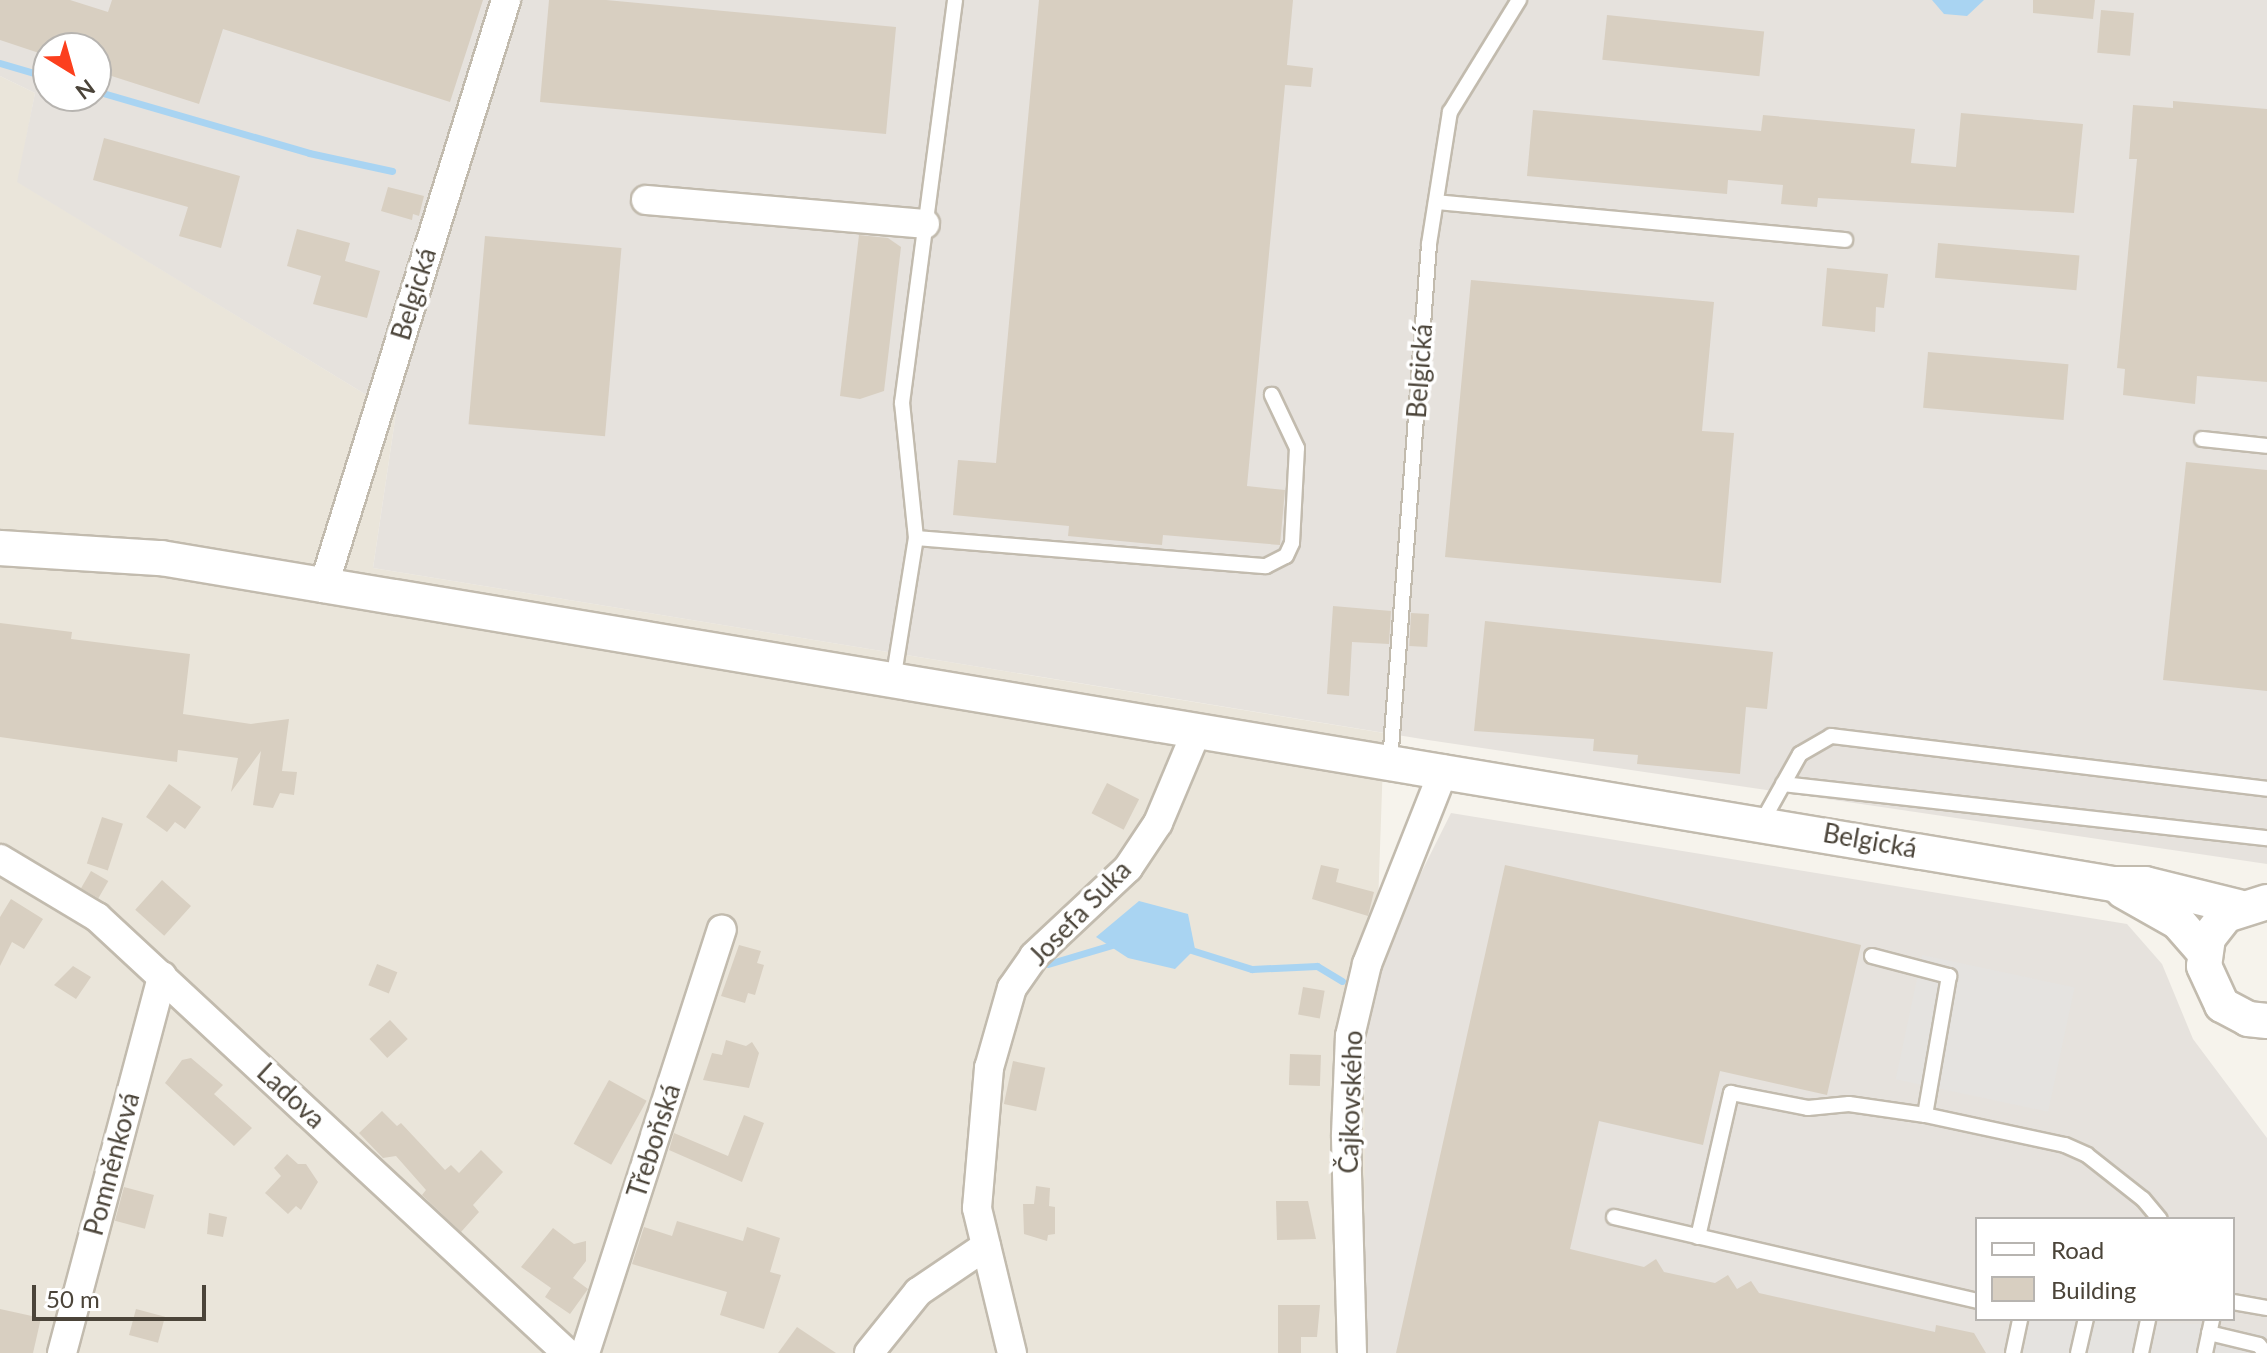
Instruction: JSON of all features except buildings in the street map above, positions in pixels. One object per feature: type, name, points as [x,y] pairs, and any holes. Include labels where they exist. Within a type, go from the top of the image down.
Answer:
[{"type":"street","name":"Belgická","points":[[323,588],[506,0]]},
{"type":"street","points":[[646,200],[925,224]]},
{"type":"street","name":"Belgická","points":[[0,548],[161,558],[323,588],[1762,822],[2113,884],[2145,884],[2259,901]]},
{"type":"street","name":"Josefa Suka","points":[[1012,1353],[977,1208],[989,1068],[1012,988],[1063,926],[1128,868],[1158,823],[1197,730]]},
{"type":"street","name":"Čajkovského","points":[[1352,1353],[1346,1135],[1350,1036],[1367,964],[1444,770]]},
{"type":"street","name":"Ladova","points":[[0,859],[97,917],[567,1353]]},
{"type":"street","name":"Belgická","points":[[2113,884],[2178,922],[2204,952]]},
{"type":"street","points":[[2259,901],[2215,925],[2204,952],[2213,994],[2261,1029]]},
{"type":"street","name":"Třeboňská","points":[[585,1353],[722,930]]},
{"type":"street","name":"Pomněnková","points":[[62,1353],[162,976]]},
{"type":"street","points":[[869,1353],[918,1292],[986,1246]]},
{"type":"lane","points":[[893,681],[916,538],[902,403],[955,0]]},
{"type":"lane","name":"Belgická","points":[[1390,762],[1436,202],[1450,112],[1519,0]]},
{"type":"lane","points":[[1436,202],[1845,240]]},
{"type":"lane","points":[[916,538],[1266,566],[1286,556],[1292,543],[1297,448],[1272,395]]},
{"type":"lane","points":[[2202,439],[2267,446]]},
{"type":"lane","points":[[1762,822],[1800,754],[1831,736],[2267,789]]},
{"type":"lane","points":[[1783,784],[2267,838]]},
{"type":"lane","points":[[1872,956],[1949,976],[1925,1115]]},
{"type":"lane","points":[[1698,1237],[1731,1093],[1808,1108],[1849,1104],[1925,1115],[2065,1145],[2099,1164],[2158,1217]]},
{"type":"lane","points":[[1614,1217],[1975,1301]]},
{"type":"lane","points":[[2235,1302],[2267,1308]]},
{"type":"lane","points":[[2013,1353],[2020,1321]]},
{"type":"lane","points":[[2078,1353],[2086,1321]]},
{"type":"lane","points":[[2141,1353],[2148,1321]]},
{"type":"lane","points":[[2205,1353],[2210,1326],[2259,1345],[2265,1353]]},
{"type":"shaded area","points":[[0,0],[2267,0],[2267,864],[1428,740],[373,568],[396,413],[17,182],[32,108],[32,112],[112,112],[112,32],[32,32],[32,92],[0,76]]},
{"type":"shaded area","points":[[0,76],[32,92],[32,109],[18,182],[396,413],[373,568],[1384,733],[1376,963],[1365,1019],[1365,1353],[0,1353]]},
{"type":"shaded area","points":[[1451,813],[2127,924],[2162,964],[2193,1039],[2267,1138],[2267,1353],[1365,1353],[1365,1019],[1376,963]]},
{"type":"shaded area","points":[[1922,955],[2075,987],[2048,1112],[1896,1079]]},
{"type":"shaded area","points":[[2030,1321],[2098,1321],[2200,1324],[2265,1335],[2267,1353],[2023,1353]]},
{"type":"water","points":[[1932,0],[1984,0],[1967,16],[1944,14]]},
{"type":"water","points":[[1139,901],[1188,914],[1195,949],[1175,969],[1128,958],[1096,937]]},
{"type":"waterway","points":[[0,63],[32,72]]},
{"type":"waterway","points":[[112,96],[309,153],[392,171]]},
{"type":"waterway","points":[[1048,964],[1112,945]]},
{"type":"waterway","points":[[1188,949],[1252,969],[1317,966],[1342,981]]}]
